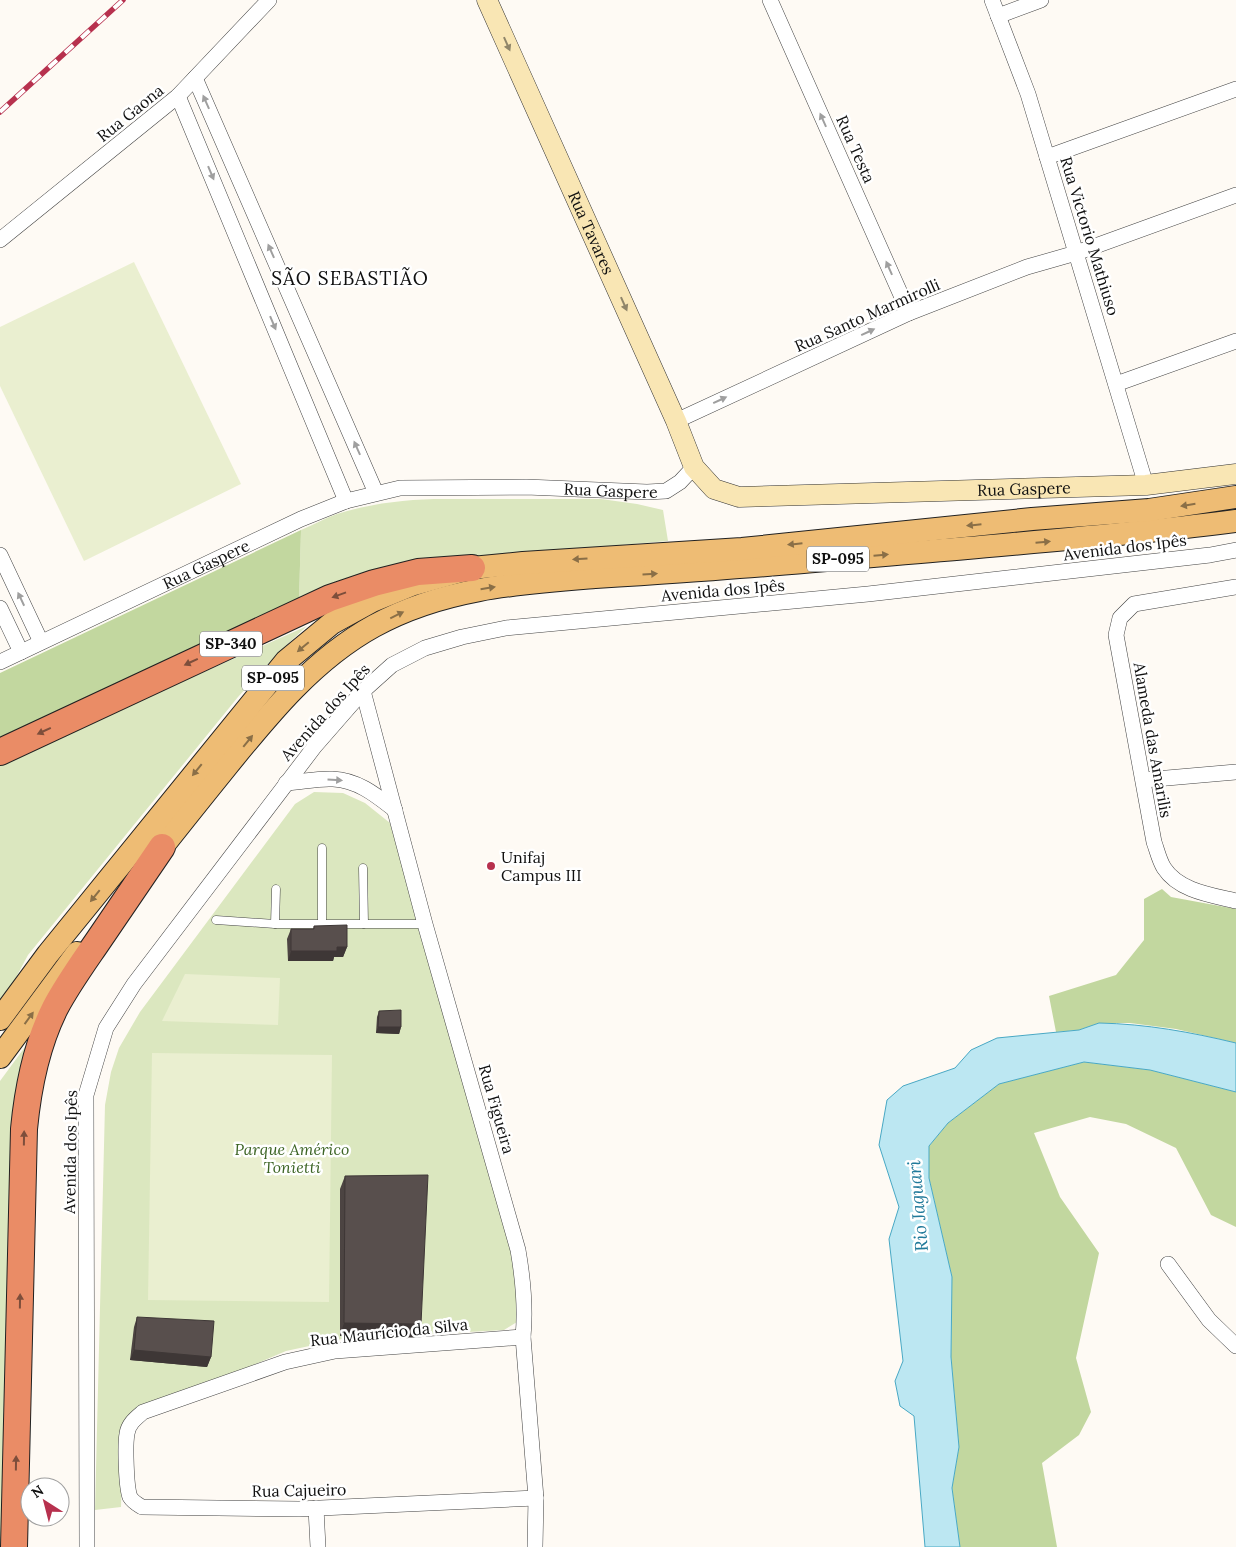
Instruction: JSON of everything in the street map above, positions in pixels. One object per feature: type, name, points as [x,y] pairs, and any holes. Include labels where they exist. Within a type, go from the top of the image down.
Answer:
[{"type":"highway","name":"SP-340","points":[[0,752],[330,598],[374,583],[418,572],[472,568]]},
{"type":"highway","points":[[14,1547],[24,1129],[33,1068],[55,1008],[77,972],[162,847]]},
{"type":"main road","name":"SP-095","points":[[0,1019],[54,947],[286,661],[332,623],[372,601],[411,585],[472,568],[742,549],[1032,519],[1149,510],[1236,497]]},
{"type":"main road","name":"SP-095","points":[[0,1057],[60,974],[262,723],[290,692],[346,644],[373,626],[406,610],[440,598],[477,589],[519,583],[752,566],[1144,533],[1236,521]]},
{"type":"street","name":"Rua Gaona","points":[[0,240],[178,96],[269,0]]},
{"type":"street","name":"Rua Tavares","points":[[487,0],[676,421],[694,467]]},
{"type":"street","name":"Rua Testa","points":[[770,0],[909,313]]},
{"type":"street","name":"Rua Victorio Mathiuso","points":[[992,0],[1028,94],[1146,485]]},
{"type":"street","points":[[998,16],[1041,0]]},
{"type":"street","points":[[195,78],[376,493]]},
{"type":"street","points":[[1047,157],[1236,89]]},
{"type":"street","points":[[178,96],[346,501]]},
{"type":"street","name":"Rua Santo Marmirolli","points":[[676,421],[909,313],[1027,267],[1076,253],[1236,195]]},
{"type":"street","points":[[1116,384],[1236,340]]},
{"type":"street","name":"Rua Gaspere","points":[[0,662],[300,520],[346,501],[400,488],[526,487],[647,492],[666,491],[680,482],[694,467],[714,489],[739,497],[1146,485],[1236,474]]},
{"type":"street","name":"Avenida dos Ipês","points":[[86,1547],[86,1095],[106,1028],[134,984],[315,746],[363,691],[392,665],[424,648],[462,636],[506,628],[868,594],[1210,555],[1236,550]]},
{"type":"street","points":[[0,555],[41,642]]},
{"type":"street","name":"Alameda das Amarilis","points":[[1236,587],[1134,604],[1120,618],[1116,635],[1154,842],[1164,868],[1177,880],[1194,891],[1236,901]]},
{"type":"street","points":[[0,608],[21,652]]},
{"type":"street","name":"Rua Figueira","points":[[363,691],[425,924],[518,1250],[523,1280],[525,1314],[523,1337],[536,1498],[535,1547]]},
{"type":"street","points":[[1144,780],[1236,772]]},
{"type":"street","points":[[286,783],[333,779],[351,782],[373,793],[395,810]]},
{"type":"street","points":[[1168,1264],[1209,1320],[1236,1346]]},
{"type":"street","name":"Rua Maurício da Silva","points":[[127,1433],[132,1422],[143,1412],[285,1362],[335,1351],[523,1337]]},
{"type":"street","name":"Rua Cajueiro","points":[[127,1433],[127,1484],[130,1496],[135,1503],[142,1507],[316,1508],[536,1498]]},
{"type":"street","points":[[316,1508],[318,1547]]},
{"type":"lane","points":[[322,848],[322,924]]},
{"type":"lane","points":[[363,868],[364,924]]},
{"type":"lane","points":[[275,924],[276,889]]},
{"type":"lane","points":[[216,920],[275,924],[425,924]]},
{"type":"green space","points":[[134,262],[241,484],[84,561],[0,386],[0,327]]},
{"type":"green space","points":[[434,499],[601,499],[637,504],[663,510],[668,541],[402,564],[299,599],[301,530],[332,516],[373,505]]},
{"type":"green space","points":[[301,530],[299,600],[0,741],[0,673]]},
{"type":"green space","points":[[307,626],[277,654],[238,697],[28,955],[13,983],[0,1001],[0,763]]},
{"type":"green space","name":"Parque Américo Tonietti","points":[[314,792],[343,793],[365,803],[390,823],[519,1265],[517,1322],[504,1330],[342,1339],[286,1351],[152,1409],[123,1445],[121,1507],[95,1510],[105,1105],[111,1072],[119,1048],[140,1012],[295,804]]},
{"type":"green space","points":[[1162,889],[1171,897],[1236,909],[1236,1043],[1176,1029],[1130,1023],[1099,1023],[1079,1030],[1056,1032],[1049,996],[1116,975],[1144,940],[1144,899]]},
{"type":"green space","points":[[185,974],[280,978],[278,1025],[162,1021]]},
{"type":"green space","points":[[36,1032],[6,1547],[0,1547],[0,1081]]},
{"type":"green space","points":[[152,1053],[332,1055],[329,1302],[148,1300]]},
{"type":"green space","points":[[1084,1062],[1150,1070],[1236,1092],[1236,1227],[1211,1215],[1176,1148],[1126,1124],[1090,1117],[1034,1133],[1060,1197],[1099,1253],[1076,1358],[1091,1412],[1079,1435],[1042,1463],[1057,1547],[960,1547],[952,1488],[959,1447],[951,1357],[952,1277],[929,1178],[929,1146],[948,1123],[999,1084]]},
{"type":"water","name":"Rio Jaguari","points":[[1099,1023],[1168,1029],[1236,1043],[1236,1092],[1150,1070],[1084,1062],[999,1084],[948,1123],[929,1146],[929,1178],[952,1277],[951,1357],[959,1447],[952,1488],[960,1547],[925,1547],[914,1416],[900,1406],[895,1381],[903,1361],[889,1239],[899,1207],[879,1145],[887,1100],[903,1086],[955,1068],[971,1050],[997,1038],[1079,1030]]},
{"type":"building","points":[[347,925],[347,947],[337,947],[337,951],[291,951],[291,929],[314,929],[314,926]]},
{"type":"building","points":[[401,1010],[401,1027],[378,1027],[379,1011]]},
{"type":"building","points":[[428,1175],[421,1324],[344,1323],[345,1176]]},
{"type":"building","points":[[137,1317],[214,1321],[211,1357],[134,1350]]},
{"type":"railway","points":[[0,112],[123,0]]},
{"type":"place","name":"Unifaj Campus III","points":[[491,866]]},
{"type":"district","name":"SÃO SEBASTIÃO","points":[[350,278]]}]
